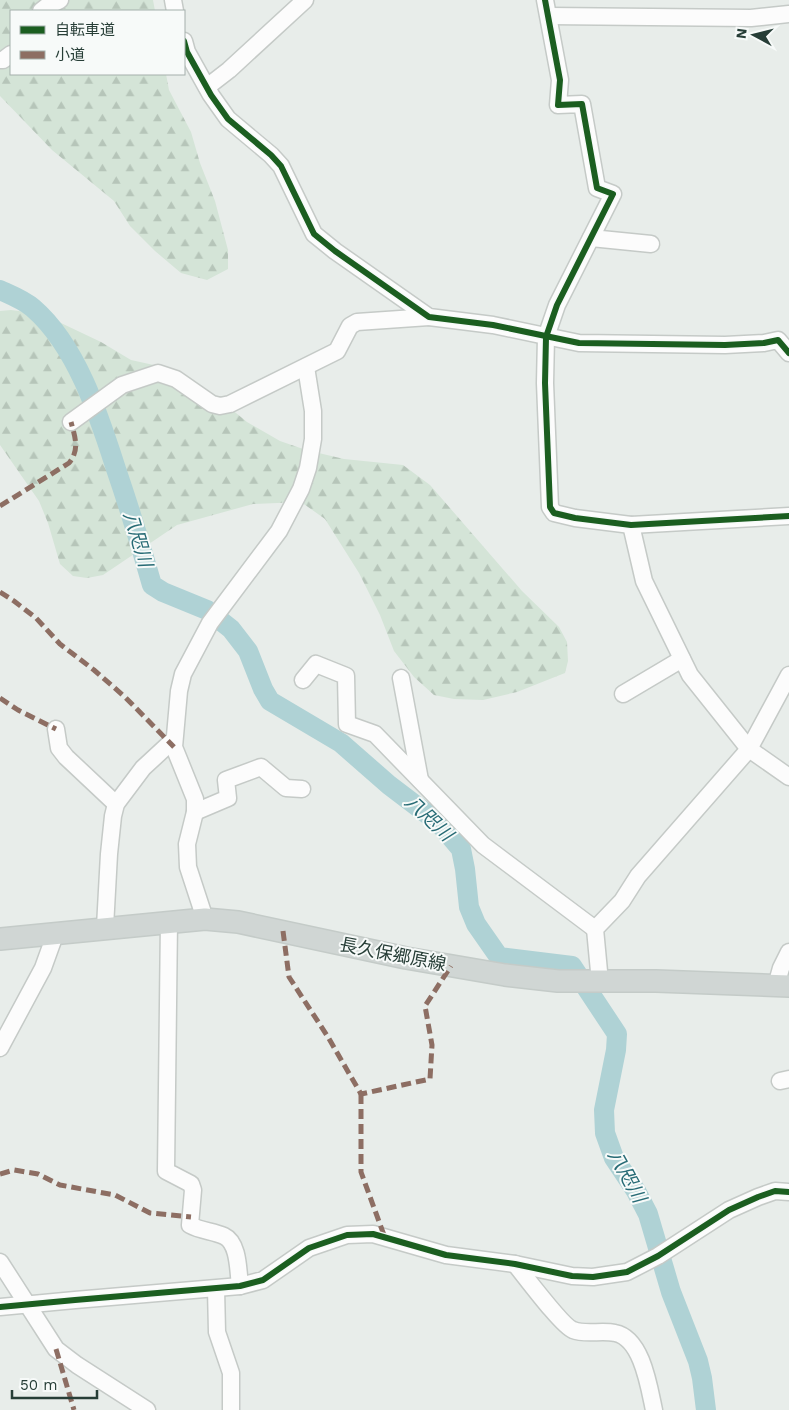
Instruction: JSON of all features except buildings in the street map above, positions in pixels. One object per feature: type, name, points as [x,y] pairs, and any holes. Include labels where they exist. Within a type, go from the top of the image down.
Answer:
[{"type":"main road","name":"長久保郷原線","points":[[0,939],[105,927],[205,919],[238,922],[406,958],[505,975],[558,981],[656,981],[783,986]]},
{"type":"street","points":[[43,10],[60,0]]},
{"type":"street","points":[[207,87],[229,70],[305,0]]},
{"type":"street","points":[[789,14],[751,18],[547,8],[560,80],[558,105],[582,104],[597,188],[613,194],[557,305],[546,336],[545,383],[550,507],[554,513],[575,518],[631,525],[789,516]]},
{"type":"street","points":[[185,43],[207,87],[228,119],[281,166],[314,234],[429,318]]},
{"type":"street","points":[[591,238],[651,244]]},
{"type":"street","points":[[71,422],[122,385],[158,373],[176,379],[212,404],[220,406],[230,404],[336,351],[350,326],[357,322],[380,319],[429,318],[493,325],[579,343],[598,344],[764,343],[783,335],[789,353]]},
{"type":"street","points":[[205,919],[188,867],[187,844],[195,812],[195,799],[174,747],[179,691],[183,674],[210,623],[279,531],[301,489],[308,468],[313,438],[313,411],[306,367]]},
{"type":"street","points":[[631,525],[644,581],[690,675],[749,749],[789,777]]},
{"type":"street","points":[[623,694],[682,659]]},
{"type":"street","points":[[303,680],[316,664],[346,676],[347,724],[375,734],[483,846],[595,929],[600,982]]},
{"type":"street","points":[[595,929],[622,901],[638,876],[749,749],[789,675]]},
{"type":"street","points":[[401,678],[420,780]]},
{"type":"street","points":[[56,729],[59,748],[66,757],[116,804]]},
{"type":"street","points":[[105,927],[112,816],[116,804],[143,768],[170,742]]},
{"type":"street","points":[[195,812],[228,798],[226,780],[261,767],[286,788],[302,789]]},
{"type":"street","points":[[169,921],[166,1171],[191,1184],[193,1190],[190,1225],[225,1236],[234,1246],[240,1286]]},
{"type":"street","points":[[0,1048],[43,968],[56,932]]},
{"type":"street","points":[[783,986],[781,968],[789,952]]},
{"type":"street","points":[[0,1308],[240,1286],[263,1280],[309,1248],[347,1235],[373,1234],[446,1255],[515,1264],[572,1276],[594,1277],[627,1272],[658,1256],[729,1210],[758,1196],[775,1191],[789,1192]]},
{"type":"street","points":[[0,1262],[56,1348],[77,1365],[147,1410]]},
{"type":"street","points":[[515,1264],[562,1321],[572,1330],[616,1333],[628,1338],[637,1350],[650,1388],[654,1410]]},
{"type":"street","points":[[216,1289],[217,1332],[231,1373],[231,1410]]},
{"type":"green space","points":[[0,0],[153,0],[155,10],[10,10],[10,75],[166,75],[169,90],[191,132],[200,163],[215,201],[228,250],[228,269],[207,280],[181,273],[130,226],[114,201],[52,150],[0,96]]},
{"type":"green space","points":[[11,310],[42,314],[101,342],[131,360],[172,369],[189,388],[225,404],[247,422],[280,441],[306,450],[344,459],[403,465],[430,485],[522,591],[559,627],[567,642],[568,661],[565,673],[517,692],[483,700],[454,699],[434,695],[414,677],[394,651],[380,615],[359,573],[325,519],[301,502],[253,504],[177,525],[103,575],[87,578],[73,576],[60,564],[48,523],[39,501],[0,445],[0,311]]},
{"type":"waterway","name":"八咫川","points":[[0,290],[22,300],[49,324],[62,342],[85,383],[102,427],[152,585],[163,592],[207,610],[231,629],[248,651],[263,689],[270,701],[341,743],[389,785],[439,823],[461,849],[469,907],[476,924],[499,957],[572,966],[617,1034],[616,1050],[604,1110],[605,1133],[614,1158],[636,1191],[648,1214],[671,1292],[698,1361],[706,1410]]},
{"type":"marked path","points":[[0,506],[69,463],[76,448],[71,422]]},
{"type":"marked path","points":[[0,592],[36,618],[60,644],[125,697],[174,747]]},
{"type":"marked path","points":[[0,698],[18,710],[56,729]]},
{"type":"marked path","points":[[283,931],[289,977],[328,1037],[361,1094],[430,1079],[432,1045],[425,1006],[451,966]]},
{"type":"marked path","points":[[361,1094],[361,1172],[385,1238]]},
{"type":"marked path","points":[[0,1174],[14,1170],[38,1174],[60,1185],[115,1195],[150,1213],[191,1217]]},
{"type":"marked path","points":[[56,1349],[74,1410]]},
{"type":"cycle path","points":[[545,0],[560,80],[558,105],[582,104],[597,188],[613,194],[557,305],[546,337],[545,383],[550,507],[554,513],[575,518],[631,525],[789,516]]},
{"type":"cycle path","points":[[185,45],[187,52],[211,95],[228,119],[271,155],[281,166],[314,234],[429,317],[493,325],[579,343],[725,345],[764,343],[778,340],[789,353]]},
{"type":"cycle path","points":[[0,1307],[240,1286],[263,1280],[309,1248],[347,1235],[373,1234],[446,1255],[515,1264],[572,1276],[593,1277],[627,1272],[658,1256],[729,1210],[775,1191],[789,1192]]}]
